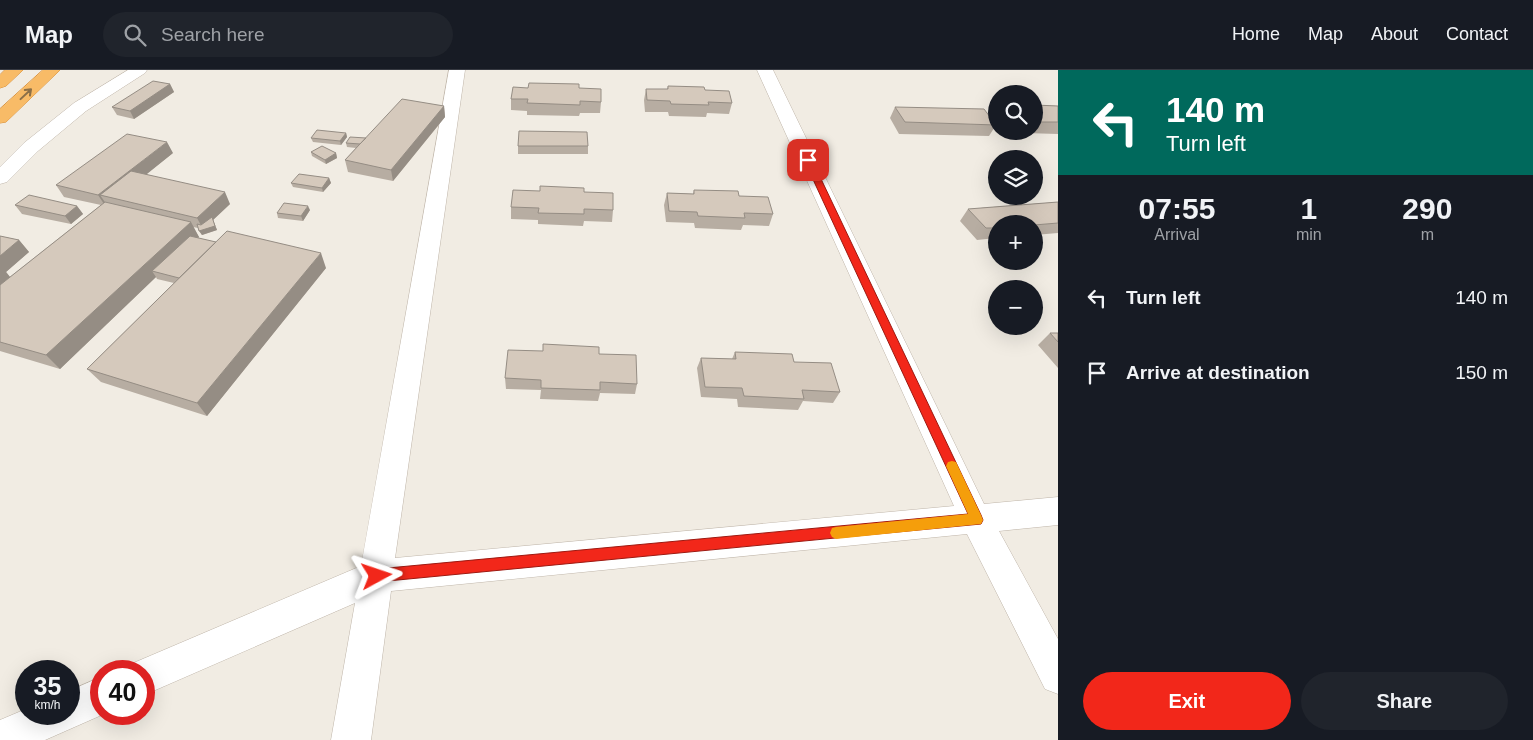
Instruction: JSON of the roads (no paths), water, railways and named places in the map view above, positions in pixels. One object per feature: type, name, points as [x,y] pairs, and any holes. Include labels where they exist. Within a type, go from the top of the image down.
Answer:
[{"type":"highway","points":[[0,83],[15,70]]},
{"type":"highway","points":[[0,118],[52,70]]},
{"type":"street","points":[[0,178],[30,147],[80,107],[139,70]]},
{"type":"street","points":[[351,740],[389,489],[457,70]]},
{"type":"street","points":[[765,70],[976,520],[1058,676]]},
{"type":"street","points":[[155,672],[377,576],[1058,511]]},
{"type":"street","points":[[0,740],[35,725]]}]
